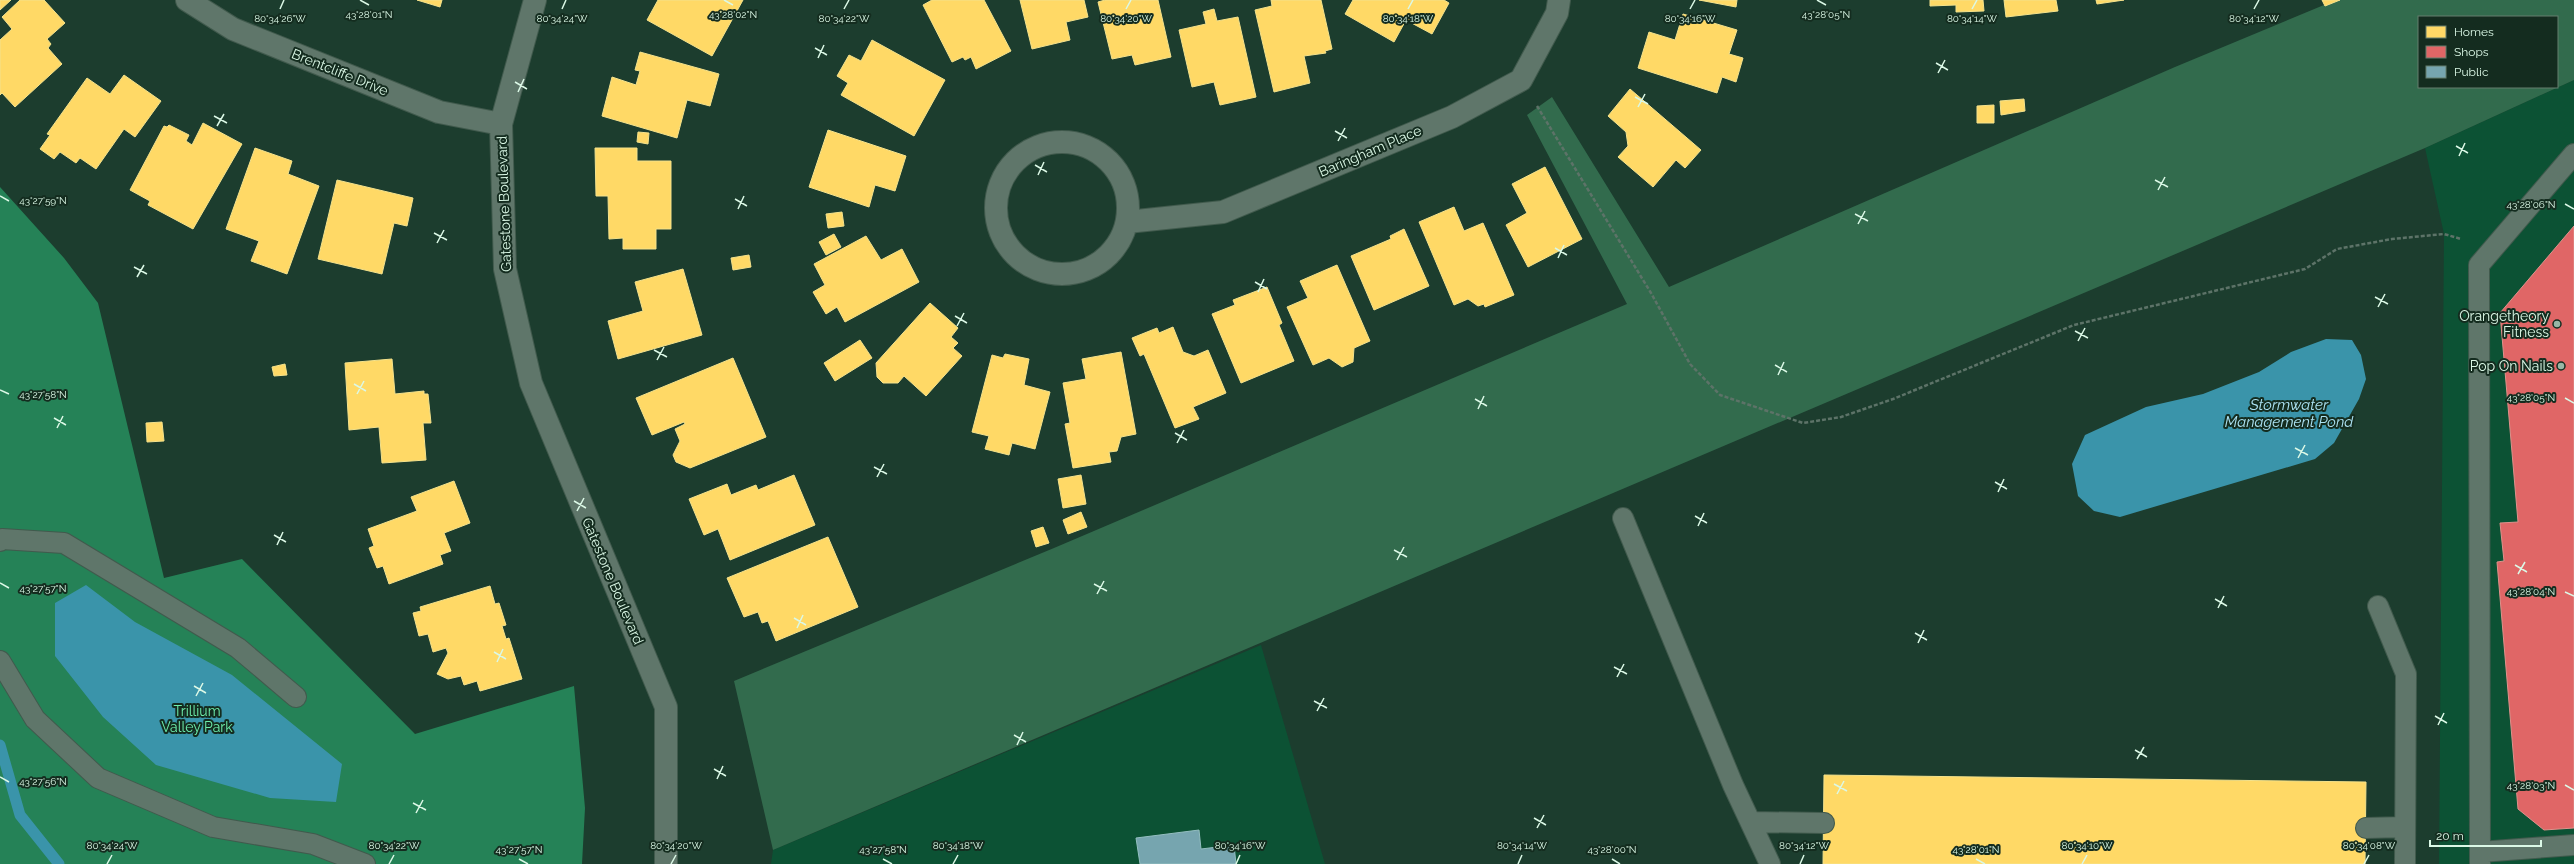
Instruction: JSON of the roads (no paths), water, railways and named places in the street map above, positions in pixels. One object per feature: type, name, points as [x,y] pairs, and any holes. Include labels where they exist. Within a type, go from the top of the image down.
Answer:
[{"type":"street","name":"Brentcliffe Drive","points":[[187,0],[233,29],[439,112],[501,124]]},
{"type":"street","name":"Gatestone Boulevard","points":[[535,0],[501,124],[505,269],[531,383],[666,707],[666,864]]},
{"type":"street","name":"Baringham Place","points":[[1127,222],[1223,212],[1452,117],[1521,80],[1557,13],[1559,0]]},
{"type":"street","points":[[1049,143],[1071,143],[1091,149],[1110,162],[1120,177],[1128,199],[1127,222],[1115,249],[1098,264],[1076,274],[1054,274],[1030,267],[1007,246],[997,225],[997,195],[1005,174],[1028,151],[1049,143]]},
{"type":"lane","points":[[2574,154],[2479,265],[2480,858],[2574,845]]},
{"type":"lane","points":[[1623,518],[1733,785],[1770,864]]},
{"type":"lane","points":[[0,541],[2,539],[64,543],[238,648],[296,697]]},
{"type":"lane","points":[[2378,606],[2406,674],[2405,864]]},
{"type":"lane","points":[[0,661],[36,719],[98,778],[213,827],[313,844],[365,864]]},
{"type":"lane","points":[[1751,822],[1824,823]]},
{"type":"lane","points":[[2366,828],[2405,827]]},
{"type":"water","name":"Stormwater Management Pond","points":[[2326,339],[2352,340],[2361,355],[2366,379],[2359,399],[2334,443],[2315,459],[2120,517],[2094,511],[2078,496],[2072,464],[2085,435],[2146,407],[2203,394],[2259,372],[2291,352]]},
{"type":"water","points":[[86,585],[135,622],[232,675],[342,764],[336,802],[270,798],[156,765],[103,717],[55,656],[55,603]]},
{"type":"waterway","points":[[0,745],[20,815],[59,864]]},
{"type":"place","name":"Orangetheory Fitness","points":[[2557,324]]},
{"type":"place","name":"Pop On Nails","points":[[2561,366]]},
{"type":"park label","name":"Trillium Valley Park","points":[[197,720]]}]
